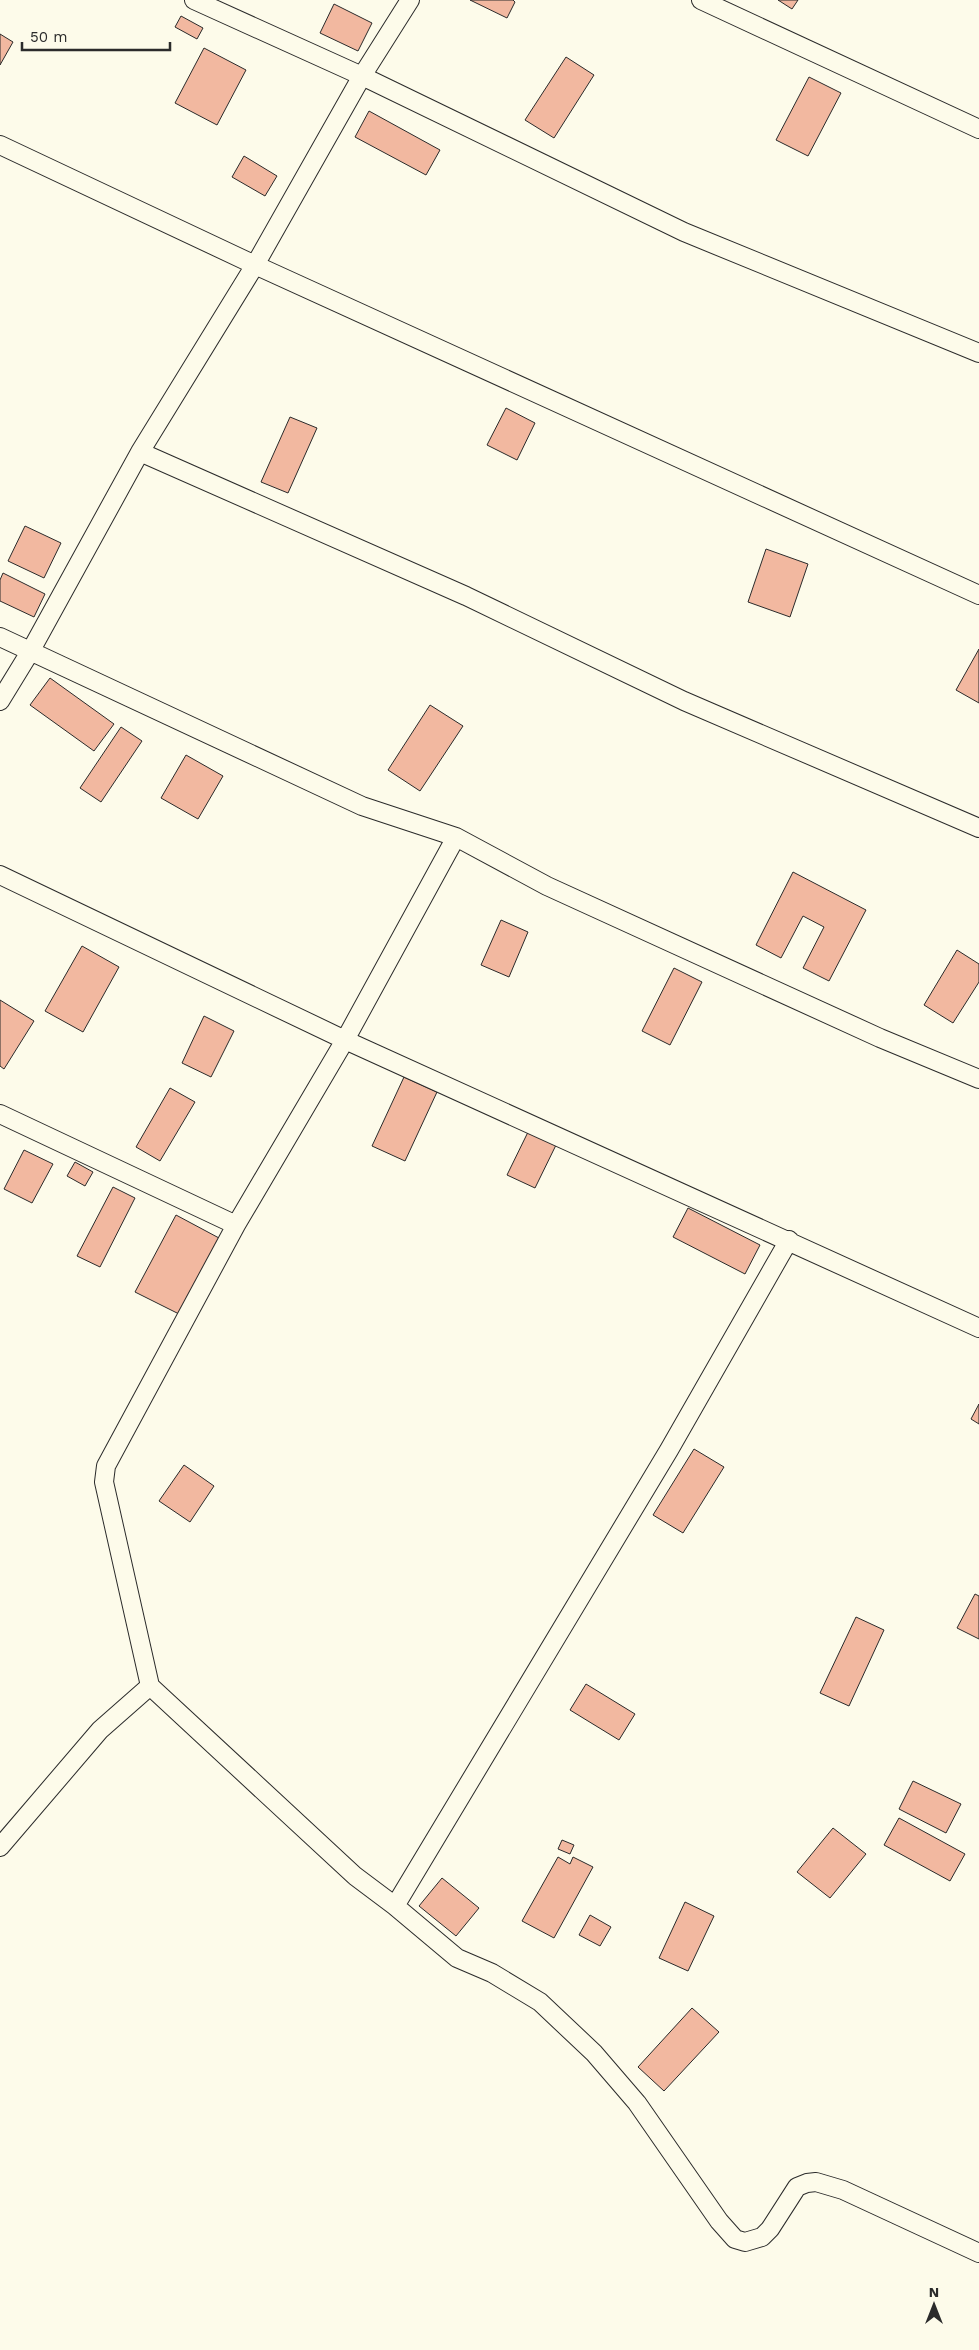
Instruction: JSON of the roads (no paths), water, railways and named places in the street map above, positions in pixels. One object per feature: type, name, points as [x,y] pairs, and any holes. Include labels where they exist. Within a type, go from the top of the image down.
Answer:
[{"type":"street","points":[[194,0],[362,76],[684,232],[979,353]]},
{"type":"street","points":[[0,701],[30,652],[140,452],[255,265],[362,76],[410,0]]},
{"type":"street","points":[[701,0],[979,129]]},
{"type":"street","points":[[0,145],[255,265],[979,595]]},
{"type":"street","points":[[140,452],[466,596],[684,700],[979,828]]},
{"type":"street","points":[[0,637],[362,806],[456,836],[547,886],[880,1038],[979,1079]]},
{"type":"street","points":[[456,836],[345,1040],[236,1225],[106,1466],[104,1482],[150,1686],[355,1876],[396,1906],[458,1958],[492,1973],[540,2002],[594,2053],[637,2103],[719,2221],[735,2239],[745,2242],[762,2237],[797,2187],[807,2182],[816,2182],[843,2190],[979,2253]]},
{"type":"street","points":[[0,875],[345,1040],[789,1240],[979,1328]]},
{"type":"street","points":[[0,1114],[236,1225]]},
{"type":"street","points":[[396,1906],[669,1450],[789,1240]]},
{"type":"street","points":[[0,1847],[100,1730],[150,1686]]}]
